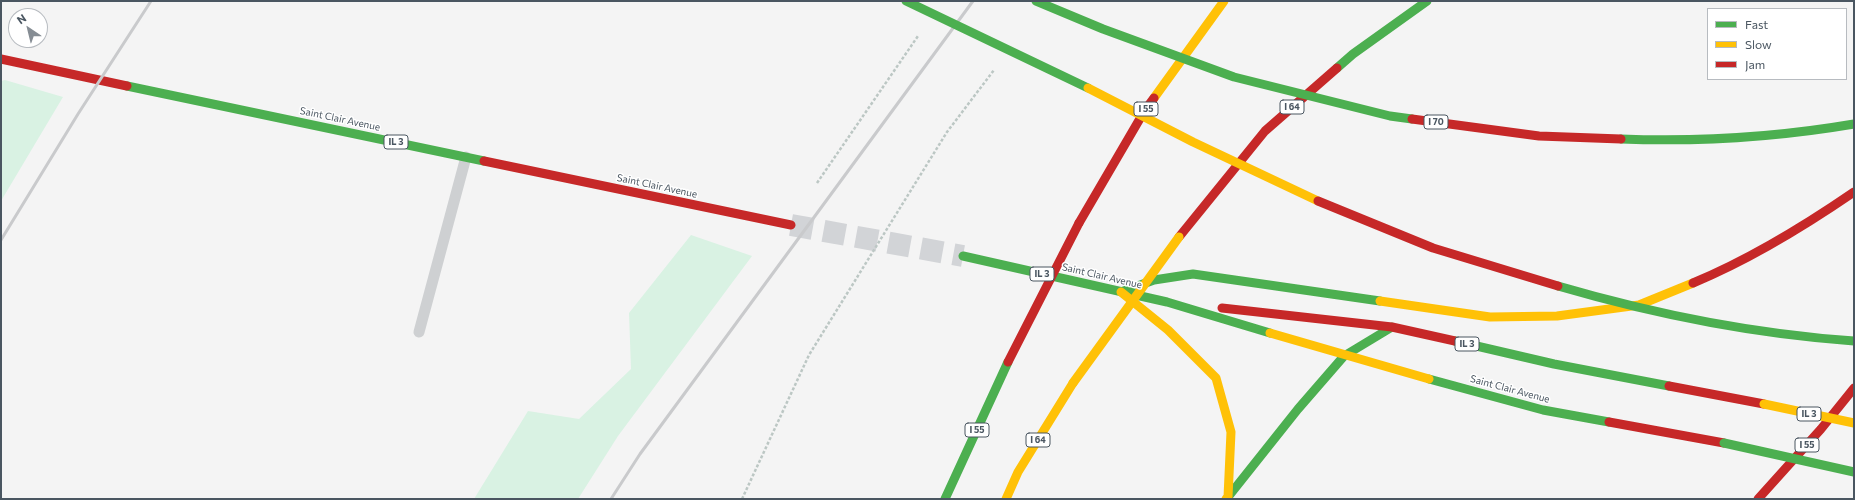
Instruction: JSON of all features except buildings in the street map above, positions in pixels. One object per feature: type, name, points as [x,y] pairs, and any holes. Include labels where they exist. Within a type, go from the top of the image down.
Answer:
[{"type":"main road","points":[[906,1],[1060,73],[1192,142],[1311,198],[1433,248],[1590,296],[1702,321],[1854,341]]},
{"type":"main road","name":"I 70","points":[[1036,1],[1103,29],[1234,77],[1390,116],[1539,136],[1670,140],[1808,132],[1854,124]]},
{"type":"main road","name":"I 55","points":[[945,499],[1008,362],[1079,223],[1145,110],[1224,1]]},
{"type":"main road","name":"I 64","points":[[1006,499],[1018,472],[1073,383],[1179,237],[1265,131],[1353,54],[1427,1]]},
{"type":"main road","name":"Saint Clair Avenue","points":[[1,59],[792,226]]},
{"type":"main road","points":[[1121,292],[1154,280],[1193,274],[1490,317],[1557,316],[1639,305],[1729,268],[1806,225],[1854,192]]},
{"type":"main road","name":"Saint Clair Avenue","points":[[963,256],[1167,302],[1344,356],[1543,410],[1724,443],[1854,472]]},
{"type":"main road","name":"IL 3","points":[[1121,292],[1168,330],[1216,378],[1231,432],[1227,498]]},
{"type":"main road","name":"Saint Clair Avenue","points":[[1167,302],[1392,327],[1554,364],[1764,404],[1854,423]]},
{"type":"main road","points":[[1227,498],[1298,408],[1344,356],[1392,327]]},
{"type":"main road","name":"I 55","points":[[1758,499],[1822,429],[1854,388]]},
{"type":"lane","points":[[419,332],[466,157]]},
{"type":"path","points":[[817,183],[920,34]]},
{"type":"path","points":[[742,499],[809,355],[947,132],[994,70]]},
{"type":"green space","points":[[5,80],[63,97],[1,201],[1,81]]},
{"type":"green space","points":[[691,235],[752,256],[618,436],[578,499],[474,499],[528,411],[579,419],[631,369],[629,313]]},
{"type":"tunnel","points":[[791,225],[963,256]]},
{"type":"railway","points":[[1,240],[78,114],[151,1]]},
{"type":"railway","points":[[611,499],[640,454],[973,1]]},
{"type":"traffic: fast","points":[[906,1],[1088,88]]},
{"type":"traffic: fast","points":[[1036,1],[1103,29],[1234,77],[1390,116],[1412,119]]},
{"type":"traffic: fast","points":[[1337,68],[1353,54],[1427,1]]},
{"type":"traffic: fast","points":[[127,86],[484,161]]},
{"type":"traffic: fast","points":[[1621,139],[1680,140],[1738,138],[1854,124]]},
{"type":"traffic: fast","points":[[963,256],[1167,302],[1270,333]]},
{"type":"traffic: fast","points":[[1121,292],[1154,280],[1193,274],[1380,301]]},
{"type":"traffic: fast","points":[[1558,286],[1667,314],[1704,321],[1779,333],[1854,341]]},
{"type":"traffic: fast","points":[[1228,497],[1298,409],[1344,356],[1392,327]]},
{"type":"traffic: fast","points":[[1455,341],[1554,364],[1669,386]]},
{"type":"traffic: fast","points":[[945,499],[1008,362]]},
{"type":"traffic: fast","points":[[1429,379],[1543,410],[1609,422]]},
{"type":"traffic: fast","points":[[1724,443],[1854,472]]},
{"type":"traffic: slow","points":[[1154,98],[1224,1]]},
{"type":"traffic: slow","points":[[1088,88],[1193,142],[1318,201]]},
{"type":"traffic: slow","points":[[1073,383],[1179,237]]},
{"type":"traffic: slow","points":[[1380,301],[1490,317],[1557,316],[1639,305],[1693,283]]},
{"type":"traffic: slow","points":[[1121,292],[1168,330],[1216,378],[1231,432],[1228,497],[1226,499]]},
{"type":"traffic: slow","points":[[1270,333],[1429,379]]},
{"type":"traffic: slow","points":[[1006,499],[1018,472],[1073,383]]},
{"type":"traffic: slow","points":[[1764,404],[1854,423]]},
{"type":"traffic: jam","points":[[1,59],[127,86]]},
{"type":"traffic: jam","points":[[1179,237],[1265,131],[1337,68]]},
{"type":"traffic: jam","points":[[1079,223],[1145,110],[1154,98]]},
{"type":"traffic: jam","points":[[1412,119],[1539,136],[1621,139]]},
{"type":"traffic: jam","points":[[484,161],[791,225]]},
{"type":"traffic: jam","points":[[1693,283],[1735,264],[1776,242],[1854,192]]},
{"type":"traffic: jam","points":[[1318,201],[1433,248],[1558,286]]},
{"type":"traffic: jam","points":[[1008,362],[1079,223]]},
{"type":"traffic: jam","points":[[1222,308],[1392,327],[1455,341]]},
{"type":"traffic: jam","points":[[1669,386],[1764,404]]},
{"type":"traffic: jam","points":[[1758,499],[1821,429],[1854,388]]},
{"type":"traffic: jam","points":[[1609,422],[1724,443]]}]
